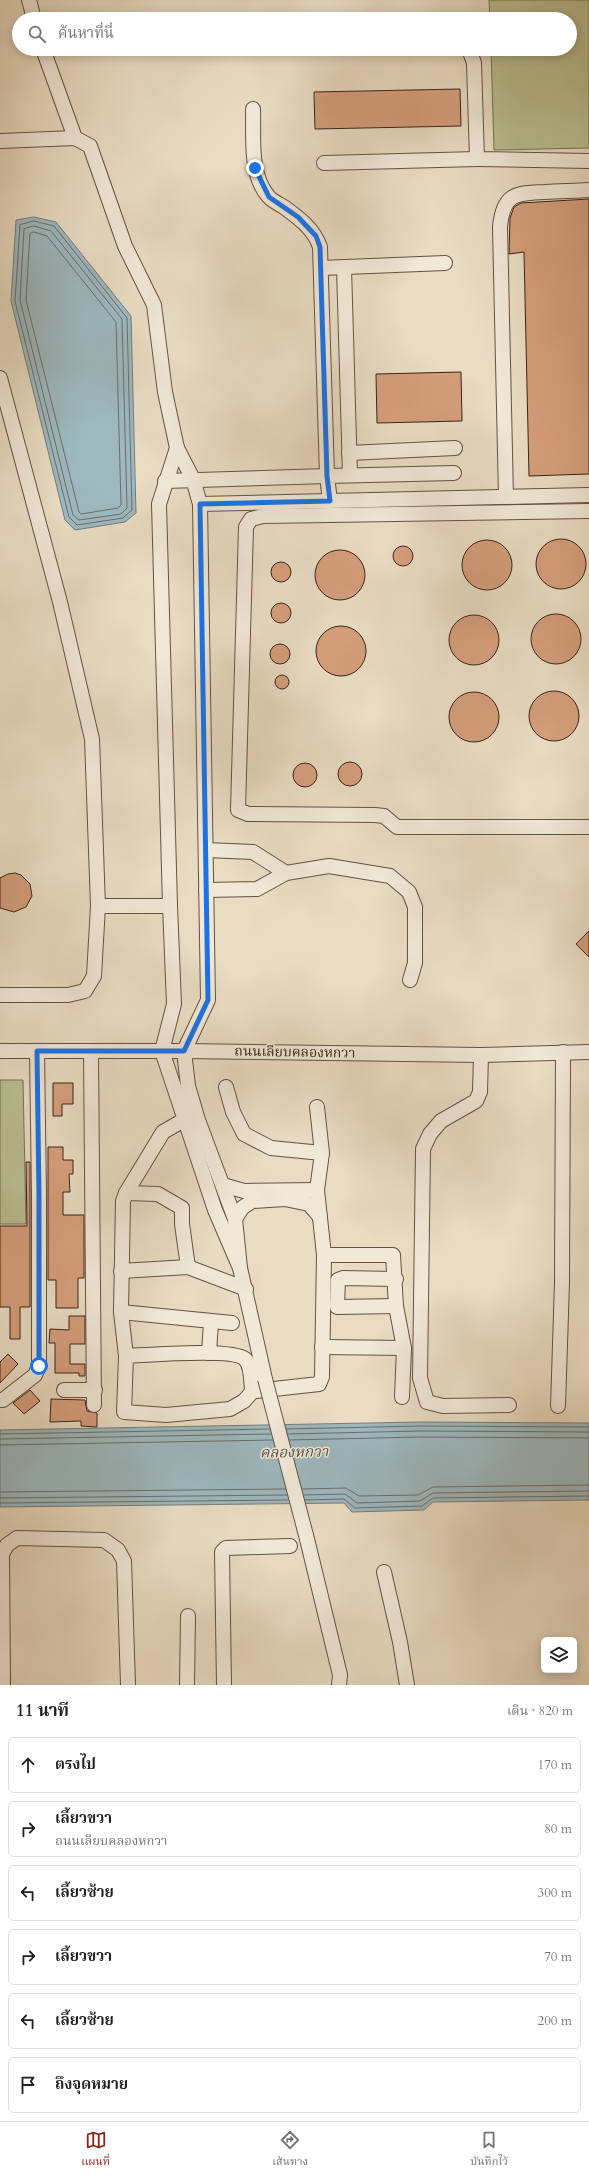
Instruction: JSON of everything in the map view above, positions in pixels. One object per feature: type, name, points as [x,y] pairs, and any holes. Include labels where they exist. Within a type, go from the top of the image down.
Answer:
[{"type":"street","points":[[29,0],[32,12]]},
{"type":"street","points":[[46,56],[75,138]]},
{"type":"street","points":[[472,56],[474,63],[477,159]]},
{"type":"street","points":[[253,109],[255,168],[259,179],[269,197],[298,217],[316,236],[320,247],[327,476],[330,501]]},
{"type":"street","points":[[0,141],[75,138],[90,146],[125,246],[154,305],[165,392],[177,448],[193,480],[200,504],[208,1000],[184,1051],[191,1120],[211,1198],[240,1268],[246,1289],[265,1379],[307,1539],[342,1682]]},
{"type":"street","points":[[324,163],[477,159],[589,161]]},
{"type":"street","points":[[506,497],[500,227],[502,211],[508,201],[520,193],[589,190]]},
{"type":"street","points":[[321,268],[445,264]]},
{"type":"street","points":[[344,268],[350,475]]},
{"type":"street","points":[[0,378],[60,602],[92,739],[98,906],[94,976],[85,991],[68,995],[0,995]]},
{"type":"street","points":[[177,448],[165,481],[159,504],[174,1004],[162,1051],[191,1120],[226,1194],[235,1219],[240,1268]]},
{"type":"street","points":[[349,453],[455,448]]},
{"type":"street","points":[[165,481],[454,473]]},
{"type":"street","points":[[200,504],[589,495]]},
{"type":"street","points":[[589,511],[262,516],[251,519],[246,527],[238,810],[248,814],[384,816],[397,827],[589,827]]},
{"type":"street","points":[[206,850],[254,852],[286,873]]},
{"type":"street","points":[[206,890],[257,889],[286,873],[329,866],[390,876],[410,892],[415,907],[415,963],[410,980]]},
{"type":"street","points":[[98,906],[170,906]]},
{"type":"street","name":"ถนนเลียบคลองหกวา","points":[[0,1051],[184,1051],[481,1055],[589,1052]]},
{"type":"street","points":[[0,1400],[3,1400],[35,1375],[39,1366],[37,1051]]},
{"type":"street","points":[[91,1051],[94,1405]]},
{"type":"street","points":[[558,1406],[562,1283],[563,1052]]},
{"type":"street","points":[[481,1055],[480,1092],[476,1101],[441,1121],[430,1134],[423,1149],[420,1378],[427,1402],[443,1406],[509,1405]]},
{"type":"street","points":[[226,1087],[233,1112],[244,1134],[271,1148],[322,1153]]},
{"type":"street","points":[[191,1120],[163,1132],[126,1193],[123,1201],[121,1271],[122,1312],[126,1356],[124,1412],[166,1414],[230,1409],[244,1401],[252,1392],[319,1384],[322,1377],[324,1255],[317,1190],[322,1153],[317,1107]]},
{"type":"street","points":[[248,1196],[317,1190]]},
{"type":"street","points":[[126,1193],[158,1194],[182,1208],[182,1224],[188,1267]]},
{"type":"street","points":[[211,1198],[226,1194],[308,1204],[320,1217]]},
{"type":"street","points":[[235,1219],[248,1196]]},
{"type":"street","points":[[324,1255],[393,1255],[396,1278],[396,1306],[404,1348],[402,1397]]},
{"type":"street","points":[[121,1271],[188,1267],[246,1289]]},
{"type":"street","points":[[396,1278],[343,1278],[338,1280],[337,1307],[396,1306]]},
{"type":"street","points":[[122,1312],[232,1323]]},
{"type":"street","points":[[210,1353],[211,1322]]},
{"type":"street","points":[[322,1347],[404,1348]]},
{"type":"street","points":[[126,1356],[210,1353],[235,1354],[244,1358],[248,1363],[252,1392]]},
{"type":"street","points":[[64,1390],[95,1390]]},
{"type":"street","points":[[3,1685],[2,1554],[7,1545],[17,1538],[104,1540],[118,1550],[124,1560],[128,1685]]},
{"type":"street","points":[[224,1685],[222,1552],[226,1548],[290,1546]]},
{"type":"street","points":[[384,1572],[400,1642],[407,1685]]},
{"type":"street","points":[[187,1685],[188,1616]]},
{"type":"green space","points":[[489,0],[589,0],[589,148],[494,150],[491,56],[577,56],[577,12],[490,12]]},
{"type":"green space","points":[[0,1080],[23,1080],[26,1224],[0,1224]]},
{"type":"water","points":[[34,217],[56,222],[131,316],[136,513],[125,522],[75,530],[65,520],[11,301],[16,220]]},
{"type":"water","name":"คลองหกวา","points":[[420,1422],[589,1423],[589,1500],[433,1502],[424,1510],[352,1512],[344,1503],[0,1507],[0,1430]]},
{"type":"building","points":[[460,89],[461,126],[315,129],[314,92]]},
{"type":"building","points":[[589,199],[589,474],[529,476],[524,252],[509,254],[510,218],[514,207],[521,203]]},
{"type":"building","points":[[461,372],[462,421],[377,423],[376,374]]},
{"type":"building","points":[[556,539],[566,539],[579,546],[586,559],[586,569],[579,582],[566,589],[556,589],[547,585],[540,578],[536,569],[536,559],[540,550],[547,543]]},
{"type":"building","points":[[482,540],[492,540],[505,547],[512,560],[512,570],[505,583],[492,590],[482,590],[473,586],[466,579],[462,570],[462,560],[466,551],[473,544]]},
{"type":"building","points":[[403,546],[410,549],[413,556],[410,563],[403,566],[396,563],[393,556],[396,549]]},
{"type":"building","points":[[335,550],[345,550],[358,557],[365,570],[365,580],[358,593],[345,600],[335,600],[326,596],[319,589],[315,580],[315,570],[319,561],[326,554]]},
{"type":"building","points":[[281,562],[288,565],[291,572],[288,579],[281,582],[274,579],[271,572],[274,565]]},
{"type":"building","points":[[281,603],[288,606],[291,613],[288,620],[281,623],[274,620],[271,613],[274,606]]},
{"type":"building","points":[[551,614],[561,614],[574,621],[581,634],[581,644],[574,657],[561,664],[551,664],[542,660],[535,653],[531,644],[531,634],[535,625],[542,618]]},
{"type":"building","points":[[469,615],[479,615],[492,622],[499,635],[499,645],[492,658],[479,665],[469,665],[460,661],[453,654],[449,645],[449,635],[453,626],[460,619]]},
{"type":"building","points":[[336,626],[346,626],[359,633],[366,646],[366,656],[359,669],[346,676],[336,676],[327,672],[320,665],[316,656],[316,646],[320,637],[327,630]]},
{"type":"building","points":[[280,644],[287,647],[290,654],[287,661],[280,664],[273,661],[270,654],[273,647]]},
{"type":"building","points":[[282,675],[287,677],[289,682],[287,687],[282,689],[277,687],[275,682],[277,677]]},
{"type":"building","points":[[549,691],[559,691],[572,698],[579,711],[579,721],[572,734],[559,741],[549,741],[540,737],[533,730],[529,721],[529,711],[533,702],[540,695]]},
{"type":"building","points":[[469,692],[479,692],[492,699],[499,712],[499,722],[492,735],[479,742],[469,742],[460,738],[453,731],[449,722],[449,712],[453,703],[460,696]]},
{"type":"building","points":[[350,762],[355,763],[361,769],[361,779],[355,785],[350,786],[345,785],[339,779],[338,774],[339,769],[345,763]]},
{"type":"building","points":[[305,763],[310,764],[316,770],[316,780],[310,786],[305,787],[300,786],[294,780],[293,775],[294,770],[300,764]]},
{"type":"building","points":[[15,873],[21,875],[30,884],[32,896],[26,907],[14,912],[0,908],[0,878],[8,874]]},
{"type":"building","points":[[589,931],[589,957],[576,944]]},
{"type":"building","points":[[53,1083],[73,1083],[73,1104],[62,1104],[62,1116],[53,1116]]},
{"type":"building","points":[[48,1147],[63,1147],[63,1160],[73,1160],[73,1174],[69,1174],[70,1192],[63,1192],[63,1215],[84,1215],[84,1278],[78,1278],[78,1308],[56,1308],[56,1280],[48,1280]]},
{"type":"building","points":[[26,1162],[30,1162],[30,1307],[20,1307],[20,1339],[10,1339],[10,1307],[0,1307],[0,1226],[27,1226]]},
{"type":"building","points":[[69,1316],[85,1316],[85,1344],[70,1344],[70,1364],[85,1364],[85,1376],[79,1376],[79,1373],[55,1373],[55,1343],[49,1343],[50,1329],[69,1330]]},
{"type":"building","points":[[8,1354],[18,1364],[0,1383],[0,1362]]},
{"type":"building","points":[[30,1390],[40,1401],[24,1414],[13,1403]]},
{"type":"building","points":[[51,1399],[85,1400],[87,1411],[97,1413],[97,1427],[81,1426],[81,1421],[50,1422]]},
{"type":"route","points":[[39,1366],[37,1051],[184,1051],[208,1000],[200,504],[330,501],[327,476],[320,247],[316,236],[298,217],[269,197],[255,168]]}]
